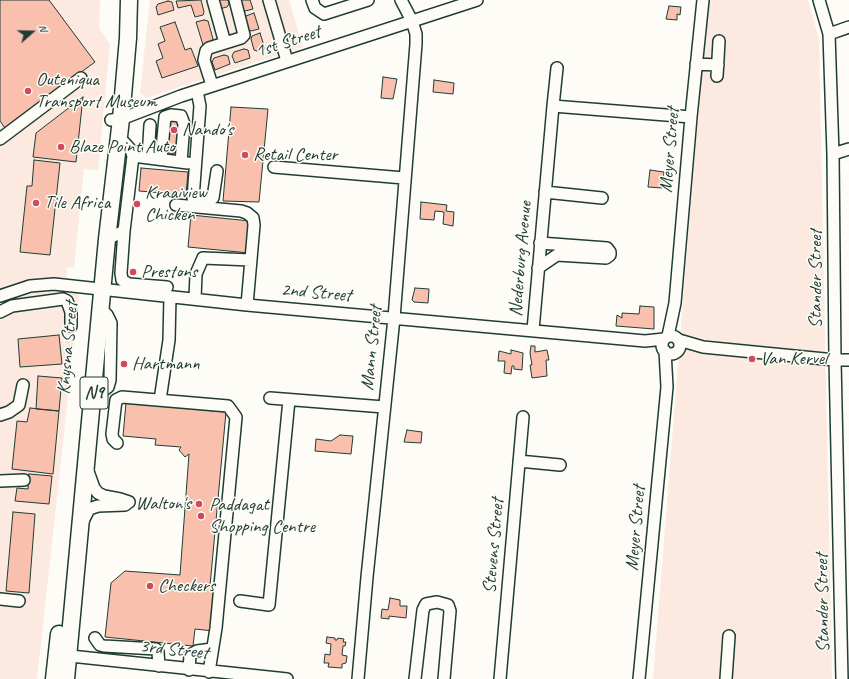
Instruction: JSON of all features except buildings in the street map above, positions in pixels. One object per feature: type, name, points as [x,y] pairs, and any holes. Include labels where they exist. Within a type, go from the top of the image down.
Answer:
[{"type":"highway","name":"Knysna Street","points":[[66,679],[62,656],[75,497],[99,289],[110,150],[128,38],[127,22],[129,0]]},
{"type":"highway","name":"Knysna Street","points":[[54,679],[62,656],[81,526],[94,397],[105,353],[99,289],[107,239],[119,137],[116,119]]},
{"type":"street","points":[[213,0],[225,43]]},
{"type":"street","points":[[212,85],[204,60],[204,54],[209,48],[241,38],[244,35],[235,0]]},
{"type":"street","points":[[269,0],[287,61]]},
{"type":"street","points":[[312,0],[315,8],[324,14],[368,0]]},
{"type":"street","name":"Mann Street","points":[[358,679],[394,318],[404,178],[416,44],[416,34],[412,21],[401,0]]},
{"type":"street","name":"1st Street","points":[[116,119],[212,85],[477,0]]},
{"type":"street","name":"Meyer Street","points":[[641,677],[691,117],[703,0]]},
{"type":"street","name":"Stander Street","points":[[819,0],[829,34],[833,154],[835,360],[844,501],[845,609],[842,679]]},
{"type":"street","points":[[829,34],[849,27]]},
{"type":"street","points":[[717,76],[719,42]]},
{"type":"street","points":[[696,64],[718,64]]},
{"type":"street","name":"Nederburg Avenue","points":[[533,330],[552,106],[557,68]]},
{"type":"street","points":[[2,134],[81,78]]},
{"type":"street","points":[[197,91],[200,106],[192,197],[209,200],[214,198],[217,171]]},
{"type":"street","points":[[552,106],[691,117]]},
{"type":"street","points":[[161,160],[164,121],[167,116],[176,116],[183,118],[184,124],[181,162]]},
{"type":"street","points":[[148,158],[150,124]]},
{"type":"street","points":[[119,137],[131,150],[133,156],[124,231],[121,273],[122,280],[129,284],[169,292],[170,340],[160,400]]},
{"type":"street","points":[[833,154],[849,149]]},
{"type":"street","points":[[133,156],[196,164]]},
{"type":"street","points":[[274,167],[404,178]]},
{"type":"street","name":"Nederburg Avenue","points":[[545,192],[602,198]]},
{"type":"street","points":[[176,206],[241,210],[247,212],[252,218],[254,225],[247,305]]},
{"type":"street","points":[[107,239],[124,231]]},
{"type":"street","points":[[538,268],[557,255],[606,258],[609,257],[610,253],[607,248],[540,243]]},
{"type":"street","points":[[195,299],[196,274],[203,258],[251,260]]},
{"type":"street","name":"2nd Street","points":[[0,296],[44,284],[99,289],[169,292],[195,299],[247,305],[533,330],[835,360],[849,360]]},
{"type":"street","points":[[0,312],[12,306],[63,299],[66,301],[71,312],[71,326]]},
{"type":"street","points":[[0,415],[9,412],[19,405],[23,385]]},
{"type":"street","points":[[117,444],[112,439],[115,404],[118,398],[126,396],[228,406],[236,416],[216,628],[212,648],[214,674]]},
{"type":"street","points":[[270,398],[384,407]]},
{"type":"street","points":[[240,602],[270,605],[289,400]]},
{"type":"street","name":"Stevens Street","points":[[500,679],[523,417]]},
{"type":"street","points":[[520,461],[560,464]]},
{"type":"street","points":[[81,526],[89,509],[98,506],[125,505],[129,502],[104,496],[98,493],[94,488],[86,468]]},
{"type":"street","points":[[0,481],[24,480]]},
{"type":"street","points":[[0,599],[19,601]]},
{"type":"street","points":[[415,679],[423,610],[426,604],[437,602],[448,605],[450,610],[444,679]]},
{"type":"street","points":[[726,679],[729,636]]},
{"type":"street","points":[[95,638],[100,645],[104,646],[152,647],[157,650],[159,666]]},
{"type":"street","points":[[139,664],[144,663],[145,658],[143,647]]},
{"type":"street","points":[[189,670],[190,655],[197,651],[212,648]]},
{"type":"street","name":"3rd Street","points":[[62,656],[159,666],[214,674],[287,679]]},
{"type":"shaded area","points":[[0,0],[100,0],[99,28],[110,44],[98,170],[84,169],[74,268],[67,267],[66,285],[80,287],[37,679],[0,679]]},
{"type":"shaded area","points":[[150,0],[289,0],[303,47],[146,98],[140,93]]},
{"type":"shaded area","name":"Van Kervel","points":[[707,0],[808,0],[819,39],[832,679],[653,679]]},
{"type":"place","name":"Outeniqua Transport Museum","points":[[28,91]]},
{"type":"place","name":"Nando's","points":[[174,130]]},
{"type":"place","name":"Blaze Point Auto","points":[[61,147]]},
{"type":"place","name":"Retail Center","points":[[245,155]]},
{"type":"place","name":"Tile Africa","points":[[36,203]]},
{"type":"place","name":"Kraaiview Chicken","points":[[137,204]]},
{"type":"place","name":"Prestons","points":[[133,272]]},
{"type":"place","name":"Van Kervel","points":[[752,359]]},
{"type":"place","name":"Hartmann","points":[[124,364]]},
{"type":"place","name":"Walton's","points":[[199,504]]},
{"type":"place","name":"Paddagat Shopping Centre","points":[[201,516]]},
{"type":"place","name":"Checkers","points":[[150,586]]}]
